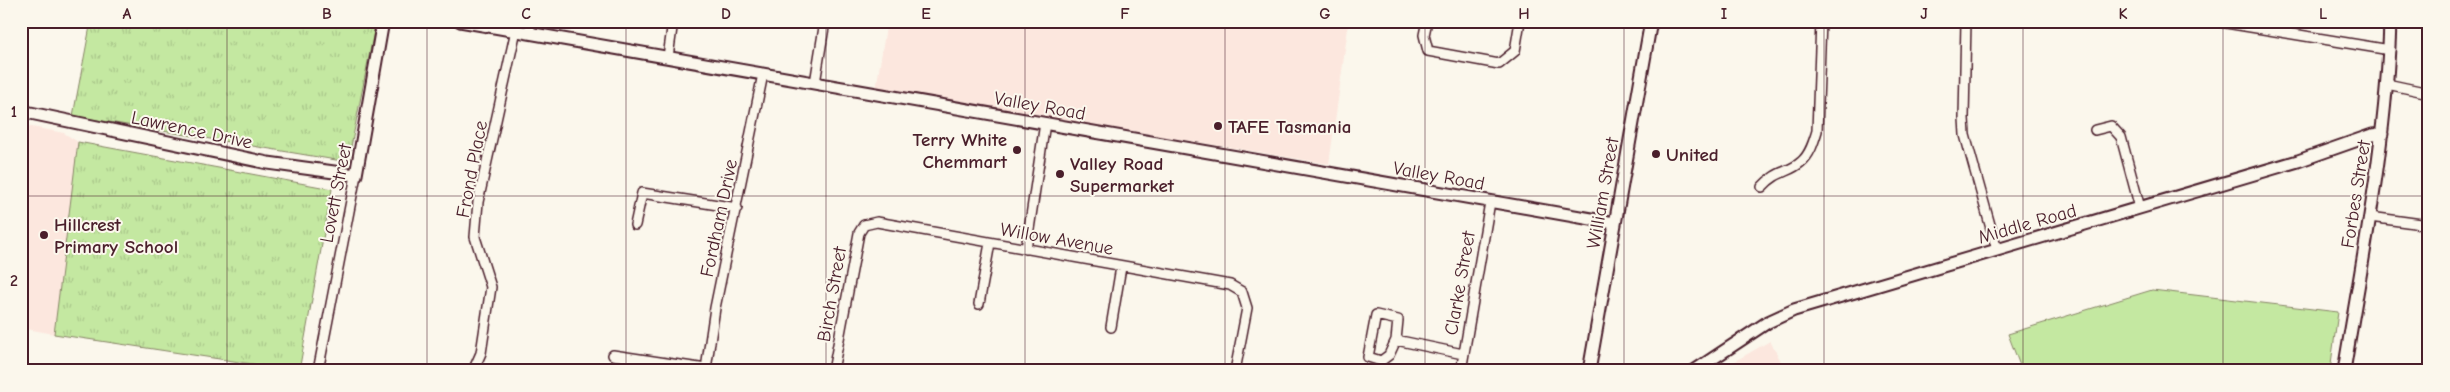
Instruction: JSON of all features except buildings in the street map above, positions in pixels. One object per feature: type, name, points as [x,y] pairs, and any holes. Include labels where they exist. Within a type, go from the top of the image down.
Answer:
[{"type":"street","name":"Lovett Street","points":[[318,371],[384,21]]},
{"type":"street","name":"Valley Road","points":[[460,21],[516,30],[530,27],[668,57],[1614,223]]},
{"type":"street","points":[[668,57],[673,21]]},
{"type":"street","points":[[815,83],[825,21]]},
{"type":"street","points":[[1427,21],[1424,35],[1428,51],[1499,64],[1515,51],[1520,21]]},
{"type":"street","name":"William Street","points":[[1589,371],[1651,21]]},
{"type":"street","points":[[1762,187],[1772,176],[1802,162],[1813,144],[1817,131],[1821,21]]},
{"type":"street","points":[[1966,21],[1964,118],[1966,135],[1997,250]]},
{"type":"street","points":[[2214,21],[2390,50]]},
{"type":"street","name":"Forbes Street","points":[[2344,371],[2382,134],[2390,50],[2390,21]]},
{"type":"street","name":"Frond Place","points":[[473,371],[481,353],[491,287],[476,238],[478,202],[516,30]]},
{"type":"street","name":"Fordham Drive","points":[[613,355],[706,369],[716,308],[763,74]]},
{"type":"street","points":[[2387,84],[2429,92]]},
{"type":"street","name":"Lawrence Drive","points":[[21,111],[268,163],[356,175]]},
{"type":"street","points":[[1026,249],[1045,123]]},
{"type":"street","points":[[2095,130],[2111,126],[2121,137],[2140,208]]},
{"type":"street","name":"Middle Road","points":[[1694,371],[1768,322],[1794,310],[2298,161],[2372,135],[2382,134]]},
{"type":"street","points":[[635,225],[642,193],[737,208]]},
{"type":"street","name":"Clarke Street","points":[[1461,371],[1490,202]]},
{"type":"street","points":[[2370,217],[2429,225]]},
{"type":"street","name":"Willow Avenue","points":[[864,225],[877,222],[1230,285],[1242,292],[1247,308],[1235,371]]},
{"type":"street","name":"Birch Street","points":[[833,371],[856,246],[859,233],[864,225]]},
{"type":"street","points":[[979,304],[990,242]]},
{"type":"street","points":[[1111,327],[1121,266]]},
{"type":"street","points":[[1376,315],[1398,320],[1396,340],[1388,355],[1381,361],[1368,357],[1376,315]]},
{"type":"street","points":[[1396,340],[1463,354]]},
{"type":"shaded area","name":"TAFE Tasmania","points":[[887,21],[1349,21],[1329,164],[876,89]]},
{"type":"shaded area","name":"Hillcrest Primary School","points":[[21,125],[64,133],[78,142],[54,334],[21,328]]},
{"type":"shaded area","points":[[1770,341],[1786,371],[1718,371]]},
{"type":"green space","points":[[91,21],[376,21],[348,162],[73,116]]},
{"type":"green space","points":[[78,142],[332,189],[299,371],[54,334]]},
{"type":"green space","points":[[2152,290],[2338,312],[2330,371],[2022,371],[2008,334]]},
{"type":"place","name":"TAFE Tasmania","points":[[1218,126]]},
{"type":"place","name":"Terry White Chemmart","points":[[1017,150]]},
{"type":"place","name":"United","points":[[1656,154]]},
{"type":"place","name":"Valley Road Supermarket","points":[[1060,174]]},
{"type":"place","name":"Hillcrest Primary School","points":[[44,235]]}]
